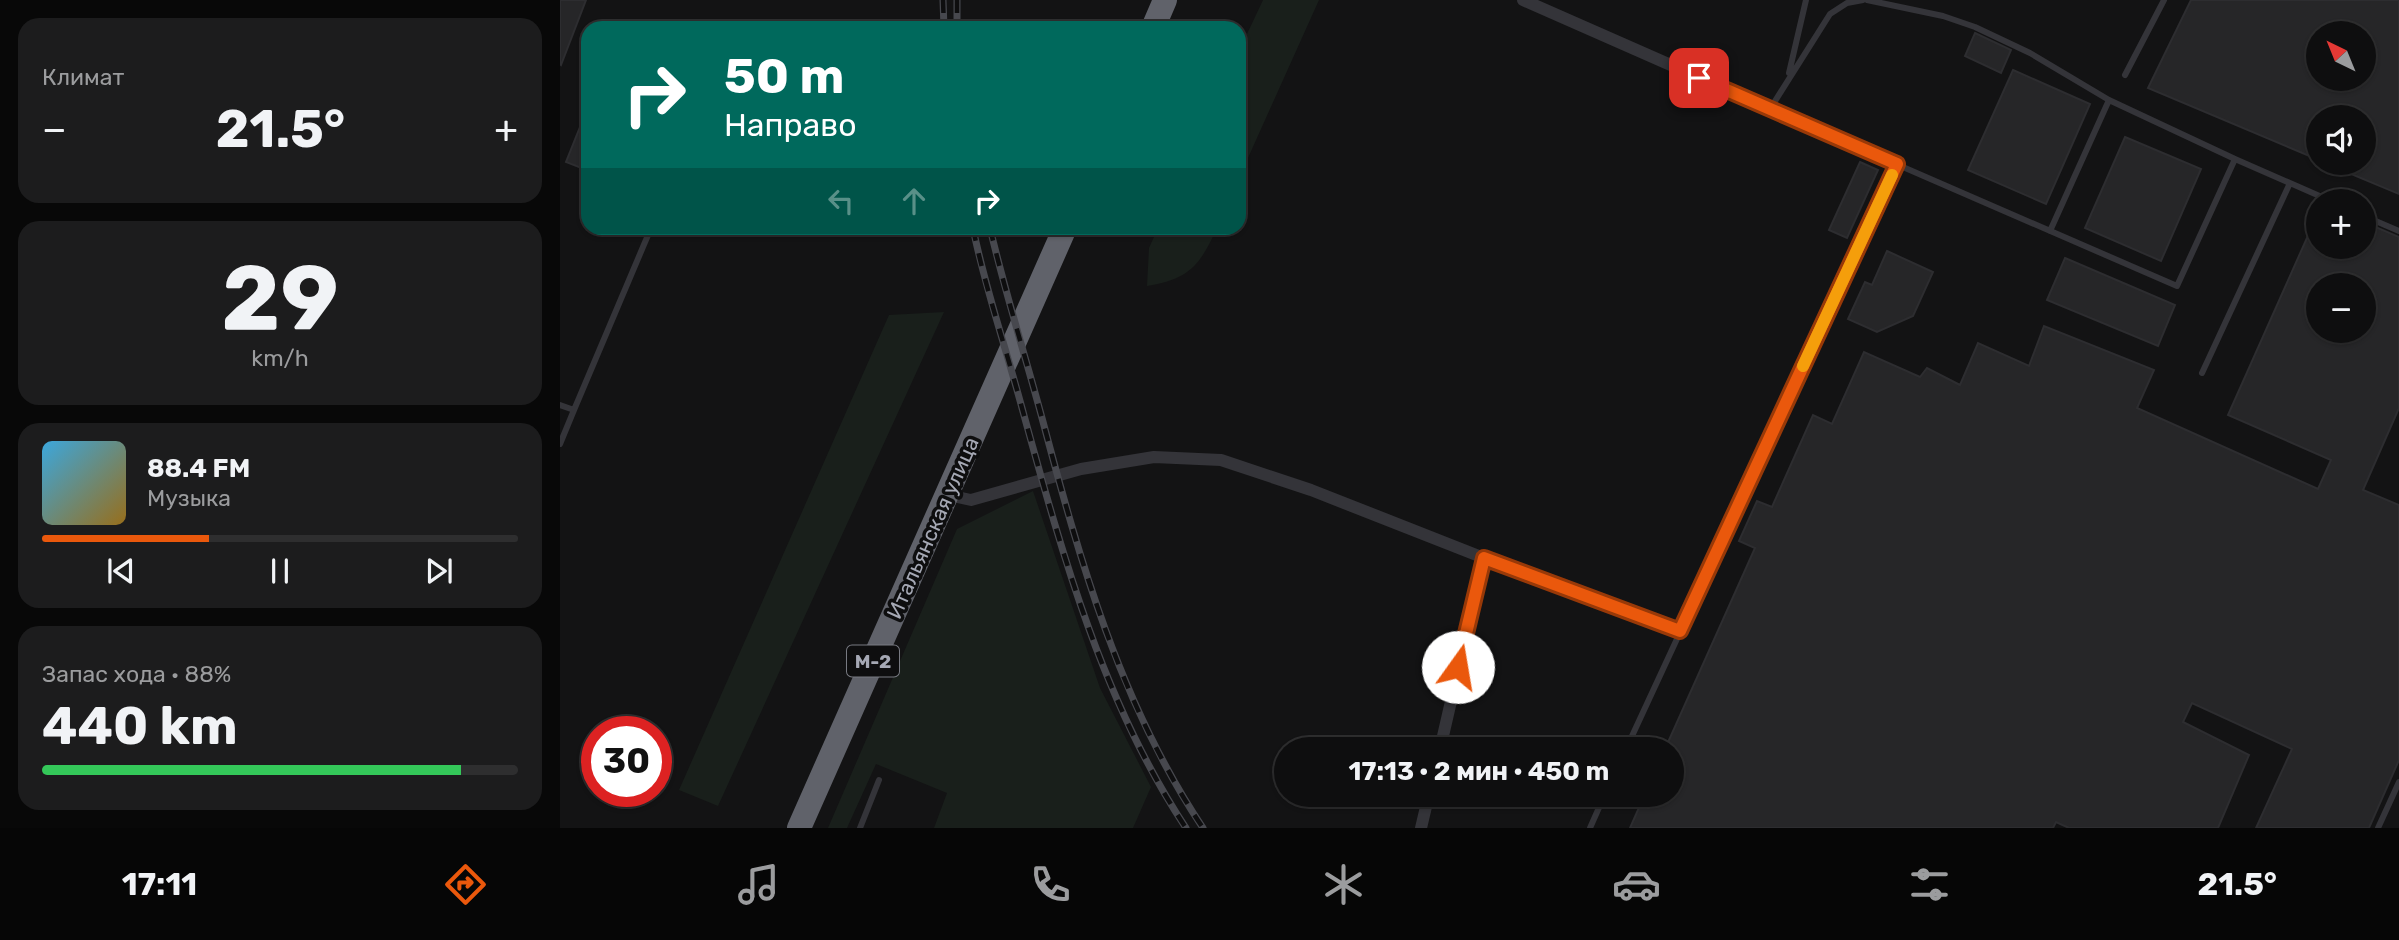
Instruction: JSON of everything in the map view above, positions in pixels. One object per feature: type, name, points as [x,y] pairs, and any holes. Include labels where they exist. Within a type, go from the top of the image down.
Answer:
[{"type":"highway","points":[[1156,21],[1165,0]]},
{"type":"highway","name":"Итальянская улица","points":[[799,828],[1062,235]]},
{"type":"street","points":[[1523,0],[1873,154]]},
{"type":"street","points":[[948,495],[971,500],[1082,469],[1154,457],[1222,460],[1311,490],[1484,558],[1443,737]]},
{"type":"street","points":[[1421,828],[1426,807]]},
{"type":"lane","points":[[1788,79],[1806,0]]},
{"type":"lane","points":[[1770,109],[1830,14],[1847,3],[1865,0],[1943,16],[1975,27],[2030,53],[2109,100],[2306,190]]},
{"type":"lane","points":[[2125,75],[2164,0]]},
{"type":"lane","points":[[2050,231],[2109,100]]},
{"type":"lane","points":[[1873,154],[2177,286],[2235,159]]},
{"type":"lane","points":[[1631,737],[1897,164]]},
{"type":"lane","points":[[2202,373],[2290,183]]},
{"type":"lane","points":[[2376,221],[2399,231]]},
{"type":"lane","points":[[560,444],[648,235]]},
{"type":"lane","points":[[560,405],[574,410]]},
{"type":"lane","points":[[1484,558],[1680,631]]},
{"type":"lane","points":[[860,828],[879,780]]},
{"type":"lane","points":[[2378,828],[2399,782]]},
{"type":"lane","points":[[1590,828],[1599,807]]},
{"type":"shaded area","points":[[1263,0],[1319,0],[1246,162],[1246,36]]},
{"type":"shaded area","points":[[1155,235],[1214,235],[1205,252],[1192,268],[1174,279],[1147,286],[1149,248]]},
{"type":"shaded area","points":[[944,312],[718,806],[679,790],[889,315]]},
{"type":"shaded area","points":[[1033,491],[1100,688],[1151,787],[1133,828],[934,828],[947,793],[876,764],[847,828],[828,828],[957,529]]},
{"type":"building","points":[[560,0],[586,0],[561,65],[560,64]]},
{"type":"building","points":[[2191,0],[2399,0],[2399,194],[2354,175],[2376,175],[2376,105],[2306,105],[2306,155],[2148,88]]},
{"type":"building","points":[[1975,33],[2011,50],[2001,73],[1965,56]]},
{"type":"building","points":[[2013,70],[2090,104],[2046,204],[1968,170]]},
{"type":"building","points":[[581,124],[581,168],[566,162]]},
{"type":"building","points":[[2125,137],[2201,169],[2161,261],[2085,228]]},
{"type":"building","points":[[1860,162],[1878,170],[1847,238],[1829,230]]},
{"type":"building","points":[[2376,227],[2399,237],[2399,408],[2363,490],[2399,505],[2399,760],[2369,828],[2256,828],[2292,749],[2192,703],[2183,722],[2249,755],[2218,828],[2069,828],[2056,822],[2053,828],[1630,828],[1639,807],[1684,807],[1684,737],[1670,737],[1755,548],[1739,541],[1757,501],[1772,507],[1813,415],[1832,424],[1864,352],[1920,377],[1927,368],[1960,385],[1978,343],[2029,366],[2044,326],[2154,370],[2137,408],[2318,489],[2331,460],[2228,415],[2306,240],[2306,259],[2376,259]]},
{"type":"building","points":[[1887,251],[1933,272],[1913,316],[1877,332],[1848,319],[1865,282],[1872,285]]},
{"type":"building","points":[[2065,258],[2175,305],[2158,346],[2047,300]]},
{"type":"railway","points":[[943,0],[944,21]]},
{"type":"railway","points":[[957,0],[957,21]]},
{"type":"railway","points":[[975,235],[1053,517],[1087,625],[1131,729],[1156,779],[1186,828]]},
{"type":"railway","points":[[992,235],[1072,525],[1106,630],[1148,732],[1203,828]]},
{"type":"slow traffic","points":[[1803,366],[1892,175]]},
{"type":"route","points":[[1458,667],[1484,558],[1680,631],[1897,164],[1699,78]]}]
